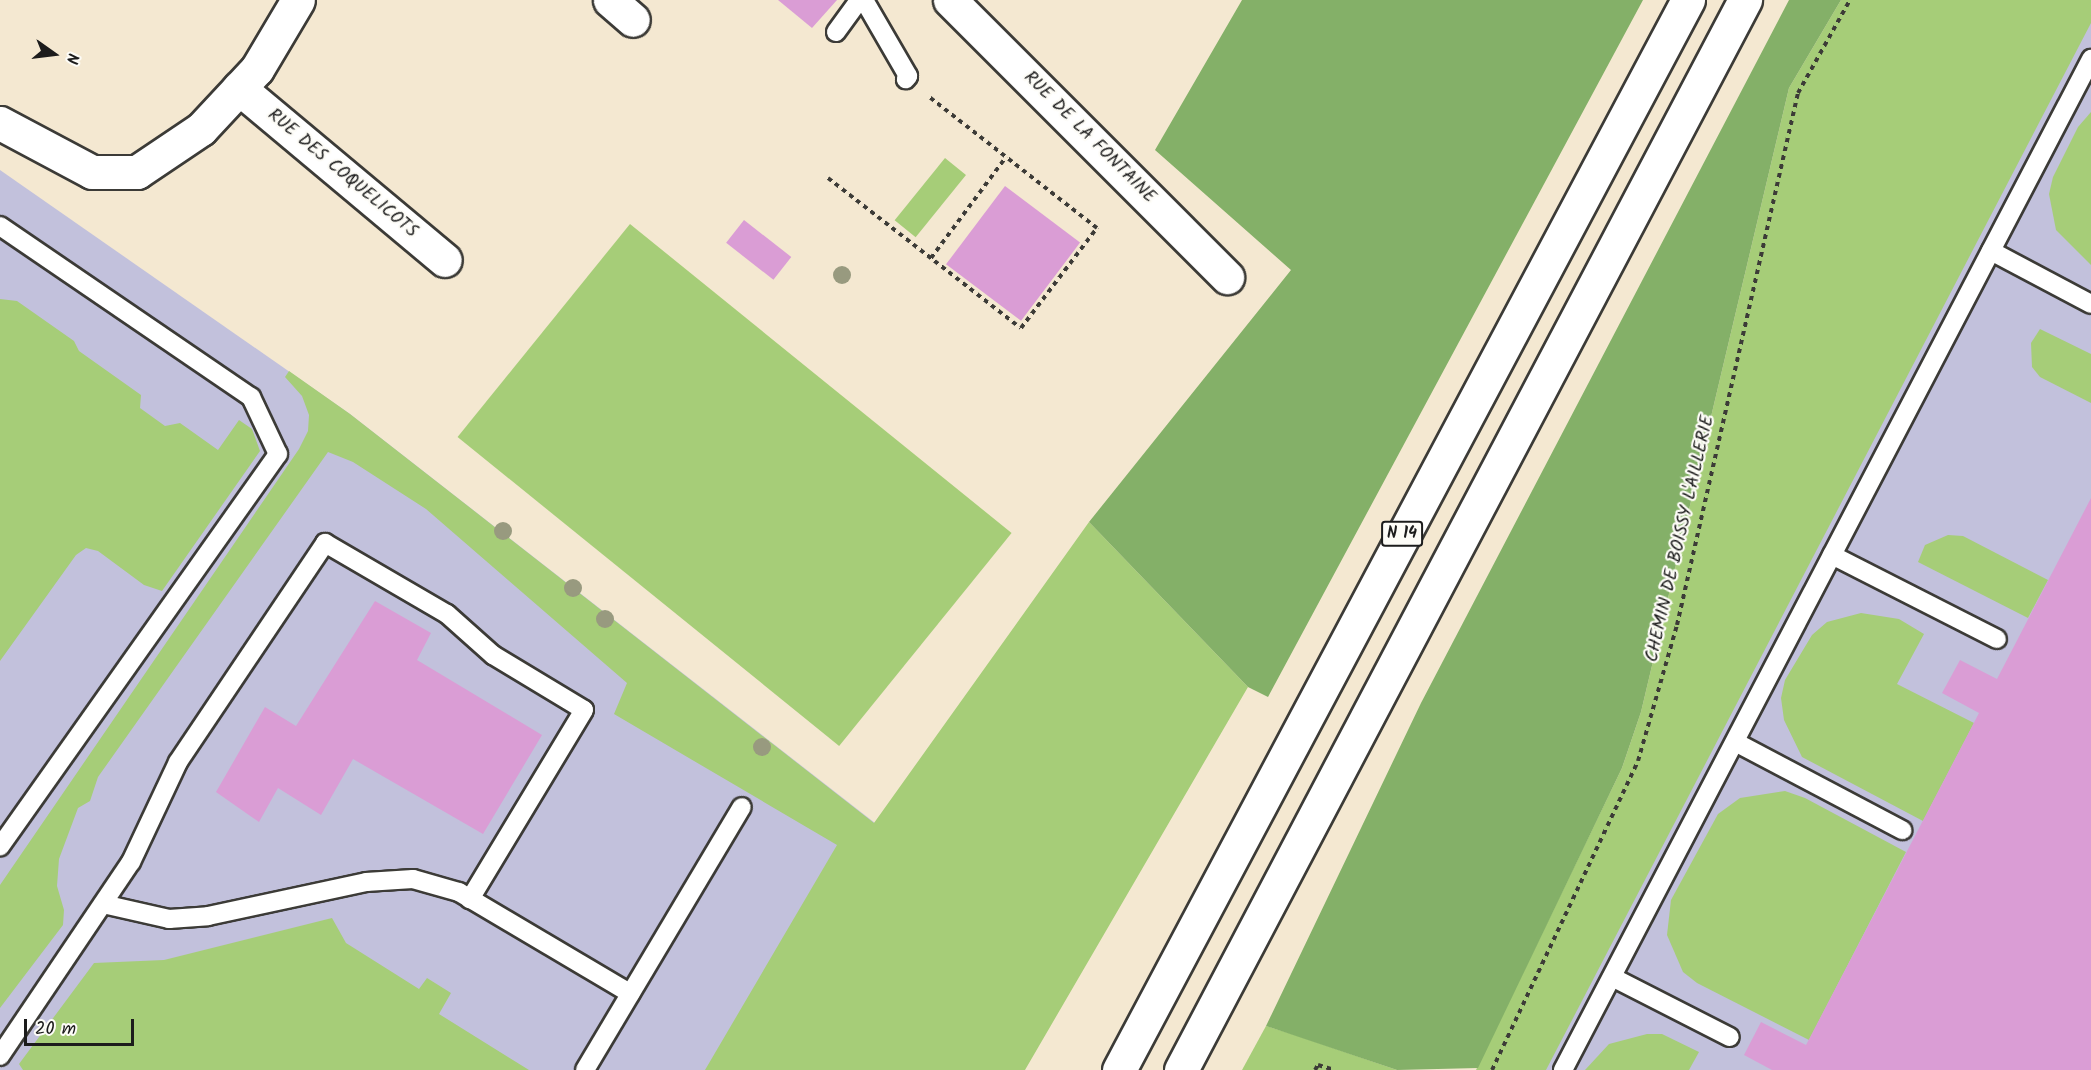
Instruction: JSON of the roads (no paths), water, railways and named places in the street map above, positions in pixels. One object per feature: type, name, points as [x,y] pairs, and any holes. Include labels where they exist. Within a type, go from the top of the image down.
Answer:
[{"type":"main road","points":[[0,123],[92,172],[137,172],[201,129],[257,69],[298,0]]},
{"type":"main road","name":"RUE DE LA FONTAINE","points":[[950,0],[1227,277]]},
{"type":"main road","name":"N 14","points":[[1119,1070],[1688,0]]},
{"type":"main road","points":[[1181,1070],[1745,0]]},
{"type":"main road","name":"RUE DES COQUELICOTS","points":[[239,88],[445,260]]},
{"type":"lane","points":[[836,32],[862,0],[908,76],[906,79]]},
{"type":"lane","points":[[1563,1070],[1737,743],[1832,555],[2091,59]]},
{"type":"lane","points":[[0,226],[251,397],[278,454],[0,846]]},
{"type":"lane","points":[[1991,251],[2091,304]]},
{"type":"lane","points":[[0,1056],[136,853],[165,784],[178,762],[325,543],[447,615],[493,655],[584,710],[470,898]]},
{"type":"lane","points":[[1832,555],[1997,639]]},
{"type":"lane","points":[[1737,743],[1902,830]]},
{"type":"lane","points":[[585,1070],[742,807]]},
{"type":"lane","points":[[103,904],[169,919],[208,916],[366,882],[413,879],[439,884],[470,898],[630,993]]},
{"type":"lane","points":[[1612,977],[1730,1036]]}]
